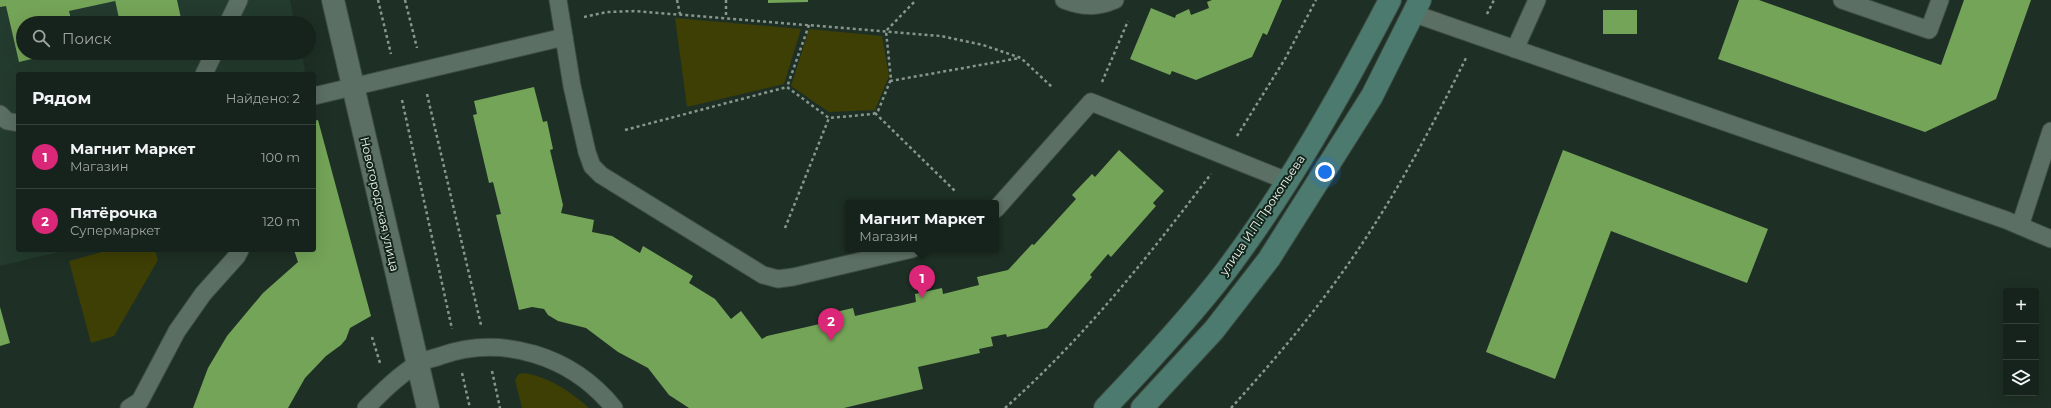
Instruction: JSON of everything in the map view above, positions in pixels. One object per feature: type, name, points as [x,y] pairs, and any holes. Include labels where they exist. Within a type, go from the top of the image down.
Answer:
[{"type":"street","name":"Новогородская улица","points":[[333,0],[428,408]]},
{"type":"street","name":"улица И.П.Прокопьева","points":[[1105,408],[1159,352],[1225,271],[1287,181],[1342,90],[1390,0]]},
{"type":"street","points":[[1142,408],[1214,330],[1269,259],[1372,96],[1418,7]]},
{"type":"street","points":[[1287,181],[1313,191]]},
{"type":"lane","points":[[231,16],[239,0]]},
{"type":"lane","points":[[558,0],[574,94],[586,152],[592,166],[601,175],[763,275],[778,278],[793,277],[899,252]]},
{"type":"lane","points":[[1064,0],[1082,6],[1091,7],[1115,0]]},
{"type":"lane","points":[[1515,49],[1537,0]]},
{"type":"lane","points":[[1842,0],[1929,30],[1940,0]]},
{"type":"lane","points":[[1418,7],[1515,49],[2020,226],[2051,239]]},
{"type":"lane","points":[[316,96],[422,71],[563,30]]},
{"type":"lane","points":[[205,72],[211,60]]},
{"type":"lane","points":[[999,206],[1091,102],[1287,181]]},
{"type":"lane","points":[[0,114],[7,121],[16,123]]},
{"type":"lane","points":[[2020,226],[2051,131]]},
{"type":"lane","points":[[129,408],[140,401],[177,331],[194,306],[239,252]]},
{"type":"lane","points":[[366,408],[387,386],[418,364],[457,350],[486,346],[537,354],[575,372],[599,390],[614,408]]},
{"type":"path","points":[[378,0],[397,77],[470,408]]},
{"type":"path","points":[[405,0],[500,408]]},
{"type":"path","points":[[677,0],[680,14]]},
{"type":"path","points":[[726,0],[726,18]]},
{"type":"path","points":[[787,88],[829,118],[875,113],[878,111],[890,81],[886,31],[916,0]]},
{"type":"path","points":[[1233,142],[1285,59],[1316,0]]},
{"type":"path","points":[[563,30],[618,11],[680,14],[956,38],[983,45],[1021,58],[1053,88]]},
{"type":"path","points":[[1093,103],[1130,15]]},
{"type":"path","points":[[787,88],[809,25]]},
{"type":"path","points":[[1231,408],[1275,360],[1343,271],[1393,196],[1435,121],[1470,50]]},
{"type":"path","points":[[890,81],[1021,58]]},
{"type":"path","points":[[625,130],[787,88]]},
{"type":"path","points":[[875,113],[955,191]]},
{"type":"path","points":[[784,228],[829,118]]},
{"type":"path","points":[[1005,408],[1074,341],[1108,304],[1146,259],[1215,168]]},
{"type":"shaded area","points":[[0,0],[290,0],[293,16],[16,16],[16,60],[303,60],[305,71],[16,72],[16,252],[60,252],[0,266]]},
{"type":"shaded area","points":[[675,18],[801,29],[784,84],[687,107]]},
{"type":"shaded area","points":[[809,29],[882,36],[889,76],[875,110],[829,112],[791,86]]},
{"type":"shaded area","points":[[102,252],[156,252],[158,260],[114,336],[91,343],[69,261]]},
{"type":"shaded area","points":[[523,373],[541,377],[550,381],[575,396],[589,408],[522,408],[515,380],[519,374]]},
{"type":"building","points":[[0,0],[115,0],[69,11],[70,16],[16,16],[16,49],[6,6],[0,7]]},
{"type":"building","points":[[115,0],[177,0],[180,16],[118,16]]},
{"type":"building","points":[[768,0],[808,0],[808,2],[768,3]]},
{"type":"building","points":[[1212,0],[1282,0],[1267,35],[1263,33],[1252,57],[1196,80],[1172,71],[1170,75],[1130,59],[1151,8],[1175,18],[1176,15],[1189,9],[1191,15],[1209,8],[1207,2]]},
{"type":"building","points":[[1739,0],[1759,0],[1941,65],[1964,0],[2031,0],[1996,99],[1925,132],[1718,59]]},
{"type":"building","points":[[1603,10],[1637,10],[1637,34],[1603,34]]},
{"type":"building","points":[[534,87],[543,122],[547,121],[553,149],[550,150],[563,205],[561,213],[594,220],[592,232],[612,236],[640,253],[643,246],[693,276],[689,283],[715,299],[731,319],[741,311],[762,339],[767,336],[824,323],[823,315],[853,308],[855,316],[916,302],[915,294],[942,288],[943,294],[979,285],[977,277],[1008,270],[1032,244],[1034,245],[1076,199],[1072,195],[1092,174],[1095,177],[1119,150],[1164,191],[1153,203],[1156,206],[1111,257],[1108,254],[1090,275],[1092,277],[1047,328],[1007,337],[1006,334],[991,337],[993,346],[979,349],[980,353],[918,367],[923,389],[844,408],[689,408],[669,395],[648,368],[618,352],[586,328],[558,321],[548,315],[544,309],[532,307],[519,310],[496,215],[501,214],[493,182],[489,183],[473,115],[477,114],[474,101]]},
{"type":"building","points":[[316,120],[318,120],[371,316],[350,328],[346,339],[341,345],[326,356],[305,378],[288,408],[193,408],[208,368],[227,336],[263,293],[298,262],[295,252],[316,252]]},
{"type":"building","points":[[1563,150],[1768,229],[1747,283],[1611,231],[1555,379],[1486,352]]},
{"type":"building","points":[[0,307],[10,343],[0,346]]},
{"type":"place","name":"Магнит Маркет","points":[[922,298]]},
{"type":"place","name":"Пятёрочка","points":[[831,341]]}]
